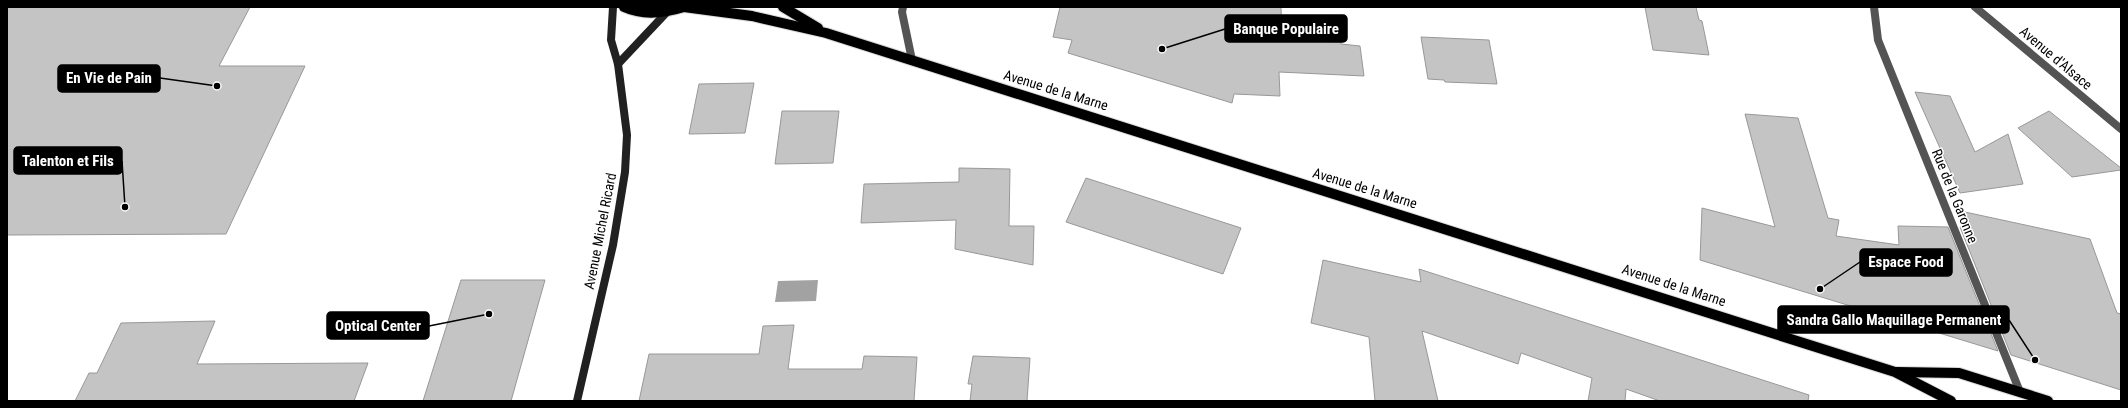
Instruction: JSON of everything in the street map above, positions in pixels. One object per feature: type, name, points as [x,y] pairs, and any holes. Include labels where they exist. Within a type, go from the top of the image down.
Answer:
[{"type":"main road","points":[[624,7],[647,13],[667,12],[684,7]]},
{"type":"main road","name":"Avenue de la Marne","points":[[684,7],[752,16],[826,33],[1895,372],[1950,401]]},
{"type":"main road","name":"Avenue de la Marne","points":[[783,7],[826,33]]},
{"type":"main road","name":"Avenue de la Marne","points":[[1895,372],[1959,373],[2048,401]]},
{"type":"street","name":"Avenue Michel Ricard","points":[[577,401],[612,245],[625,172],[627,135],[618,64],[611,40],[613,7]]},
{"type":"street","points":[[903,7],[902,12],[912,60]]},
{"type":"street","name":"Rue de la Garonne","points":[[1874,7],[1878,40],[2020,392]]},
{"type":"street","name":"Avenue d'Alsace","points":[[1975,7],[2121,130]]},
{"type":"street","points":[[618,64],[636,48],[667,12]]},
{"type":"shaded area","points":[[818,280],[816,301],[775,302],[778,281]]},
{"type":"building","points":[[7,7],[250,7],[219,66],[305,66],[226,234],[7,235]]},
{"type":"building","points":[[1060,7],[1281,7],[1282,40],[1341,42],[1341,44],[1360,46],[1364,76],[1279,72],[1280,96],[1234,94],[1232,103],[1068,53],[1072,40],[1053,37]]},
{"type":"building","points":[[1645,7],[1696,7],[1699,20],[1702,21],[1709,55],[1653,50]]},
{"type":"building","points":[[1421,37],[1489,40],[1497,84],[1445,82],[1444,80],[1428,79]]},
{"type":"building","points":[[754,83],[745,133],[689,134],[699,84]]},
{"type":"building","points":[[1915,92],[1950,96],[1975,152],[2008,134],[2023,184],[1960,193]]},
{"type":"building","points":[[782,111],[839,111],[833,163],[775,164]]},
{"type":"building","points":[[2049,111],[2121,168],[2121,170],[2072,177],[2018,128]]},
{"type":"building","points":[[1745,114],[1798,118],[1828,218],[1839,220],[1836,236],[1899,245],[1898,226],[1948,227],[1998,351],[1700,260],[1702,208],[1775,227]]},
{"type":"building","points":[[959,168],[1010,169],[1009,226],[1034,226],[1033,265],[955,249],[956,220],[861,223],[864,184],[959,182]]},
{"type":"building","points":[[1086,178],[1241,228],[1223,274],[1066,222]]},
{"type":"building","points":[[1965,212],[2090,239],[2117,313],[2121,314],[2121,390],[2011,355],[1960,227],[1972,228]]},
{"type":"building","points":[[1323,260],[1421,282],[1419,269],[1809,395],[1808,401],[1660,401],[1626,389],[1625,401],[1588,401],[1592,378],[1521,353],[1518,364],[1422,331],[1438,401],[1375,401],[1369,337],[1311,323]]},
{"type":"building","points":[[461,280],[545,280],[511,401],[423,401]]},
{"type":"building","points":[[215,321],[197,364],[368,363],[354,401],[75,401],[89,373],[97,373],[121,323]]},
{"type":"building","points":[[794,325],[788,369],[862,369],[864,356],[917,357],[914,401],[639,401],[649,354],[759,354],[763,326]]},
{"type":"building","points":[[973,356],[1030,358],[1027,401],[970,401],[972,384],[968,384]]},
{"type":"place","name":"Banque Populaire","points":[[1162,49]]},
{"type":"place","name":"En Vie de Pain","points":[[217,86]]},
{"type":"place","name":"Talenton et Fils","points":[[125,207]]},
{"type":"place","name":"Espace Food","points":[[1820,289]]},
{"type":"place","name":"Optical Center","points":[[489,314]]},
{"type":"place","name":"Sandra Gallo Maquillage Permanent","points":[[2035,360]]}]
